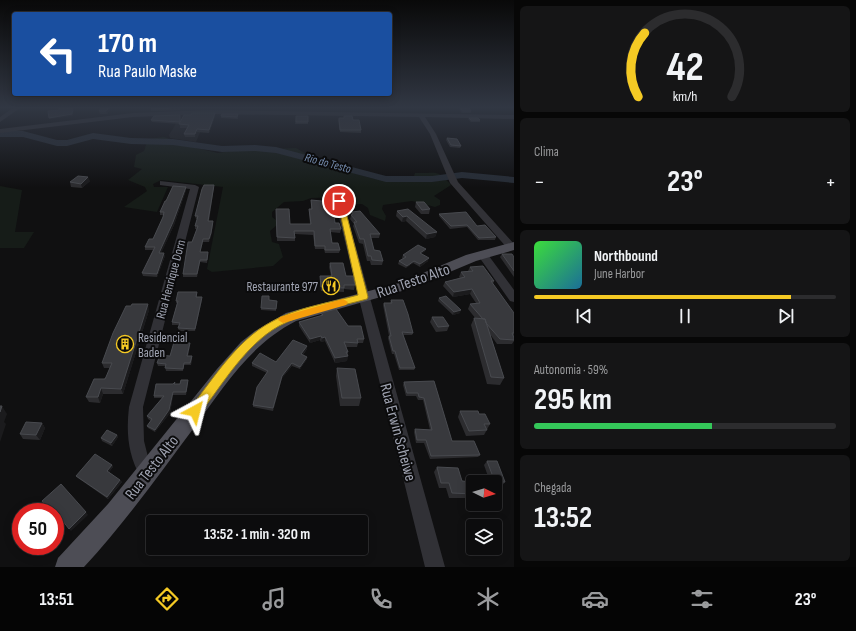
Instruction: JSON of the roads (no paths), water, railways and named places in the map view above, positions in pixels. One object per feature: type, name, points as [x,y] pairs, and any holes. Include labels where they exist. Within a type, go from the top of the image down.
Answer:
[{"type":"main road","name":"Rua Testo Alto","points":[[67,567],[103,528],[233,363],[258,336],[274,324],[291,316],[418,282],[482,254],[513,246]]},
{"type":"street","points":[[432,134],[451,177],[513,246]]},
{"type":"street","name":"Rua Henrique Dorn","points":[[147,472],[137,454],[135,437],[136,407],[195,187],[163,183]]},
{"type":"street","name":"Rua Erwin Scheiwe","points":[[339,201],[435,567]]},
{"type":"street","points":[[482,254],[514,298]]},
{"type":"waterway","name":"Rio do Testo","points":[[25,134],[57,143],[67,143],[93,136],[131,141],[173,142],[222,149],[255,148],[276,150],[386,179],[432,179],[462,175],[514,180]]},
{"type":"place","name":"Restaurante 977","points":[[331,286]]},
{"type":"place","name":"Residencial Baden","points":[[125,344]]}]
